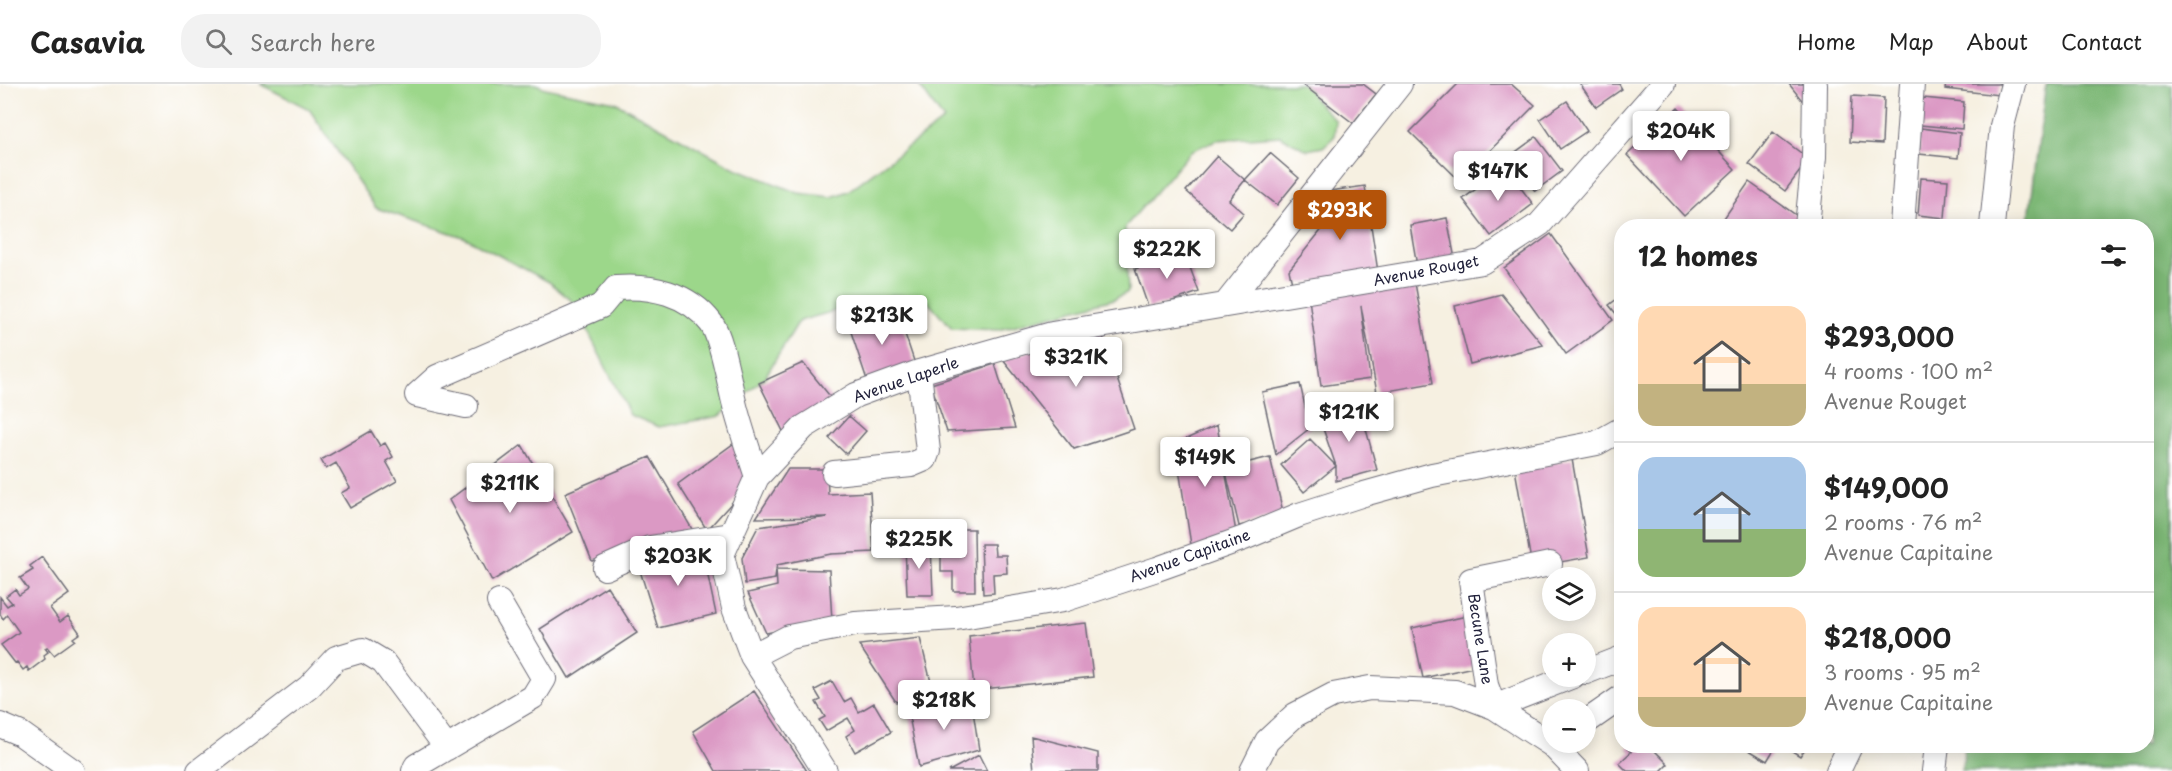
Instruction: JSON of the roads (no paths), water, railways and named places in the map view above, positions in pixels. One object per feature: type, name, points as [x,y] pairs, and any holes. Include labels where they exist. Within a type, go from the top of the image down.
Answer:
[{"type":"street","points":[[1225,305],[1400,84]]},
{"type":"street","name":"Avenue Rouget","points":[[1225,305],[1482,262],[1540,224],[1664,84]]},
{"type":"street","points":[[1808,219],[1814,157],[1815,84]]},
{"type":"street","points":[[1902,219],[1912,84]]},
{"type":"street","points":[[1993,219],[2002,126],[2013,84]]},
{"type":"street","points":[[466,406],[417,395],[437,377],[601,306],[616,288],[637,286],[682,297],[712,324],[726,365],[734,404],[757,477]]},
{"type":"street","name":"Avenue Laperle","points":[[825,771],[752,656],[734,608],[722,555],[757,477],[804,427],[856,395],[919,372],[1052,334],[1225,305]]},
{"type":"street","points":[[834,473],[910,465],[925,459],[928,451],[919,372]]},
{"type":"street","name":"Avenue Capitaine","points":[[752,656],[789,637],[855,624],[956,618],[1063,600],[1157,569],[1244,538],[1299,515],[1364,494],[1432,475],[1597,443],[1614,433]]},
{"type":"street","points":[[605,568],[650,548],[731,535]]},
{"type":"street","name":"Becune Lane","points":[[1494,707],[1486,685],[1471,580],[1550,564]]},
{"type":"street","points":[[414,771],[416,766],[533,698],[544,679],[498,602]]},
{"type":"street","points":[[199,771],[309,687],[336,658],[363,650],[383,662],[447,748]]},
{"type":"street","points":[[1596,668],[1614,661]]},
{"type":"street","points":[[1494,707],[1545,687]]},
{"type":"street","points":[[1252,771],[1267,741],[1295,715],[1333,695],[1370,688],[1455,693],[1494,707],[1542,737]]},
{"type":"street","points":[[1596,715],[1614,703]]},
{"type":"street","points":[[0,725],[21,734],[72,771]]},
{"type":"street","points":[[1562,753],[1577,771]]},
{"type":"street","points":[[1838,771],[1847,753]]},
{"type":"street","points":[[1934,771],[1936,753]]}]
